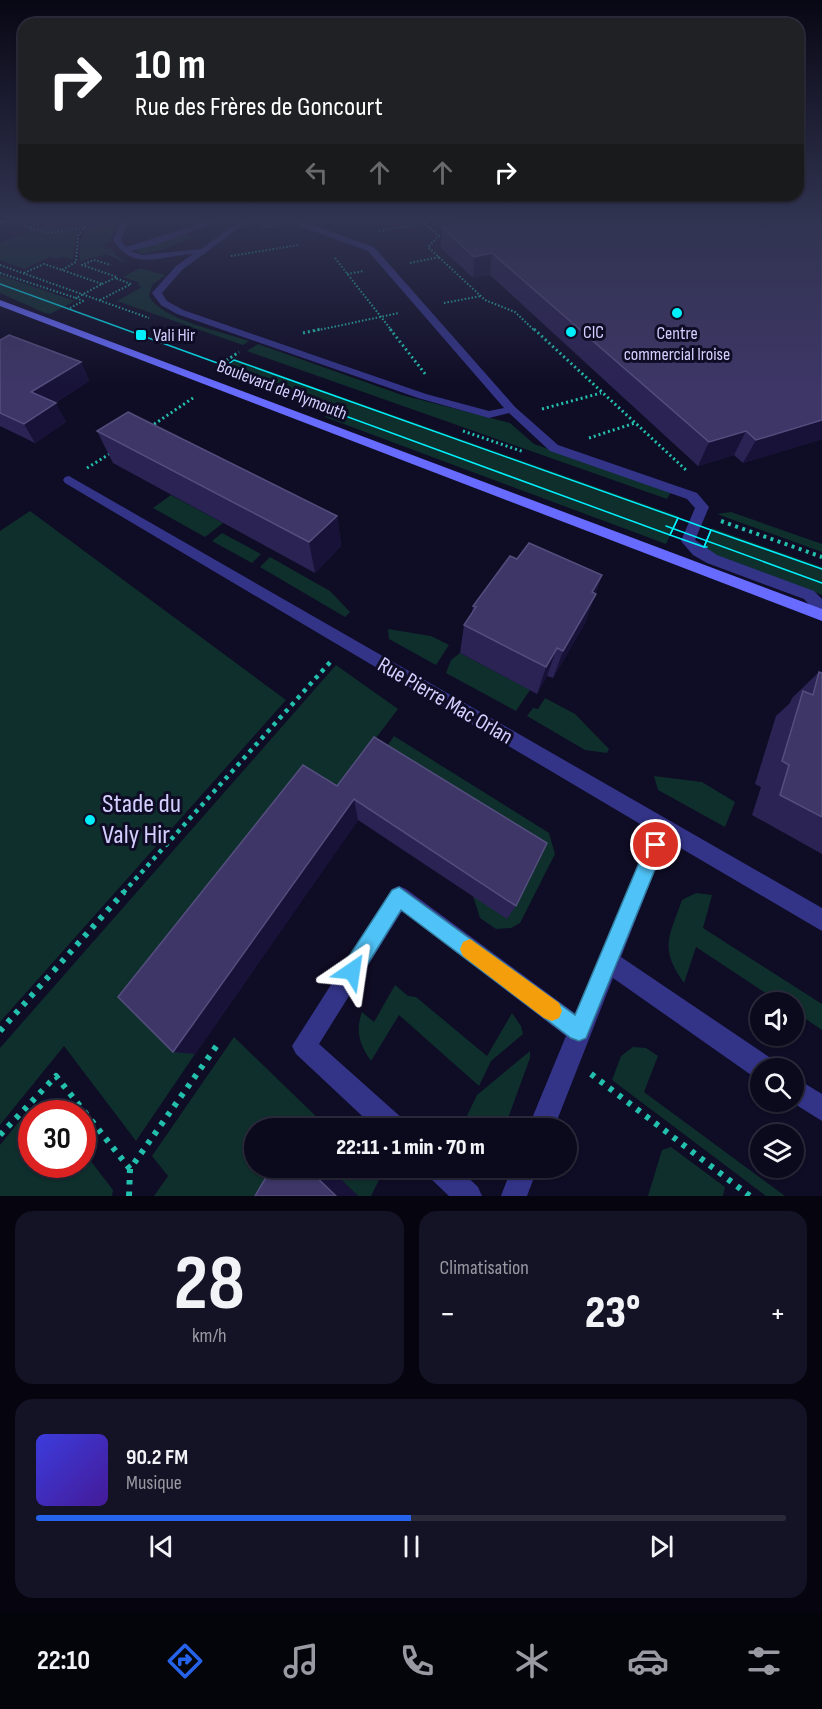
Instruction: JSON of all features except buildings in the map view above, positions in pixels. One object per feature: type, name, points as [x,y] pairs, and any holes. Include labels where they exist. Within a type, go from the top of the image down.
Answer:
[{"type":"main road","name":"Boulevard de Plymouth","points":[[0,303],[194,382]]},
{"type":"main road","name":"Boulevard de Plymouth","points":[[0,313],[416,460],[822,615]]},
{"type":"street","points":[[173,275],[157,293],[164,303],[180,312],[422,396],[489,415],[514,413]]},
{"type":"street","points":[[393,275],[514,413],[554,448],[692,496],[702,507],[688,541],[698,551],[809,595],[822,609]]},
{"type":"street","name":"Rue Pierre Mac Orlan","points":[[69,480],[346,644],[822,920]]},
{"type":"street","points":[[545,1118],[663,827]]},
{"type":"street","points":[[383,1118],[304,1046],[399,896],[579,1031]]},
{"type":"street","points":[[609,962],[750,1059]]},
{"type":"street","points":[[804,1096],[822,1109]]},
{"type":"street","points":[[450,1178],[470,1196]]},
{"type":"street","points":[[514,1196],[521,1178]]},
{"type":"path","points":[[6,275],[83,301],[46,320]]},
{"type":"path","points":[[76,275],[102,284],[76,298]]},
{"type":"path","points":[[348,275],[427,377]]},
{"type":"path","points":[[458,275],[485,300],[515,312],[689,474]]},
{"type":"path","points":[[99,301],[131,284],[115,278]]},
{"type":"path","points":[[263,341],[481,296]]},
{"type":"path","points":[[147,429],[196,397],[194,382],[239,351]]},
{"type":"path","points":[[514,413],[602,393]]},
{"type":"path","points":[[554,448],[635,423]]},
{"type":"path","points":[[69,480],[118,448]]},
{"type":"path","points":[[0,1031],[346,644]]},
{"type":"path","points":[[129,1196],[130,1169],[220,1041]]},
{"type":"path","points":[[569,1057],[750,1196]]},
{"type":"path","points":[[0,1135],[56,1076],[130,1169]]},
{"type":"green space","points":[[0,275],[75,301],[50,314],[45,313],[0,293]]},
{"type":"green space","points":[[127,275],[165,275],[152,285],[149,296],[166,312],[194,324],[249,341],[243,345],[117,301],[142,287],[138,285],[140,283],[123,277]]},
{"type":"green space","points":[[258,344],[402,395],[510,423],[534,444],[671,492],[667,499],[247,351]]},
{"type":"green space","points":[[235,359],[678,516],[678,518],[666,544],[325,417],[331,411],[220,370]]},
{"type":"green space","points":[[171,495],[223,523],[205,537],[153,508]]},
{"type":"green space","name":"Stade du Valy Hir","points":[[30,511],[286,700],[0,1022],[0,531]]},
{"type":"green space","points":[[731,512],[822,544],[822,552],[717,514]]},
{"type":"green space","points":[[712,528],[822,567],[822,595],[703,550]]},
{"type":"green space","points":[[222,533],[261,554],[252,563],[212,541]]},
{"type":"green space","points":[[270,557],[330,591],[350,612],[345,617],[260,567]]},
{"type":"green space","points":[[388,629],[431,636],[449,645],[436,665],[389,639]]},
{"type":"green space","points":[[460,653],[530,690],[516,711],[446,673],[451,660]]},
{"type":"green space","points":[[336,665],[398,709],[330,799],[195,1054],[136,1141],[64,1046],[0,1125],[0,1048]]},
{"type":"green space","points":[[545,698],[575,714],[609,749],[607,753],[585,750],[527,716],[533,708],[538,709]]},
{"type":"green space","points":[[394,736],[549,833],[555,854],[520,923],[511,928],[496,929],[480,918],[473,896],[377,761]]},
{"type":"green space","points":[[654,776],[702,782],[735,802],[725,827],[658,790]]},
{"type":"green space","points":[[696,893],[712,895],[703,928],[803,992],[764,992],[696,947],[684,983],[676,971],[669,951],[670,933],[682,900]]},
{"type":"green space","points":[[395,985],[408,996],[416,997],[487,1056],[512,1013],[521,1026],[523,1034],[491,1061],[479,1086],[399,1015],[371,1061],[360,1038],[359,1026],[362,1012],[374,1022]]},
{"type":"green space","points":[[804,993],[822,1004],[822,1030],[804,1018]]},
{"type":"green space","points":[[234,1037],[318,1118],[244,1118],[244,1178],[275,1178],[264,1196],[154,1196],[168,1176],[152,1156]]},
{"type":"green space","points":[[633,1047],[646,1048],[658,1056],[644,1092],[750,1170],[750,1178],[761,1178],[785,1196],[766,1196],[612,1080],[621,1056]]},
{"type":"green space","points":[[530,1051],[530,1058],[508,1118],[466,1118],[477,1095]]},
{"type":"green space","points":[[18,1123],[18,1178],[96,1178],[96,1168],[113,1190],[112,1196],[0,1196],[0,1145]]},
{"type":"green space","points":[[671,1147],[725,1187],[723,1196],[648,1196],[662,1150]]},
{"type":"green space","points":[[339,1178],[380,1178],[371,1196],[358,1196]]},
{"type":"tram line","points":[[0,284],[226,366]]},
{"type":"tram line","points":[[226,366],[234,360],[678,518]]},
{"type":"tram line","points":[[226,366],[231,368]]},
{"type":"tram line","points":[[226,366],[220,370],[670,535]]},
{"type":"tram line","points":[[673,529],[678,518]]},
{"type":"tram line","points":[[678,518],[711,530]]},
{"type":"tram line","points":[[666,526],[673,529]]},
{"type":"tram line","points":[[670,535],[673,529]]},
{"type":"tram line","points":[[673,529],[707,541]]},
{"type":"tram line","points":[[707,541],[711,530]]},
{"type":"tram line","points":[[711,530],[822,569]]},
{"type":"tram line","points":[[670,535],[704,547]]},
{"type":"tram line","points":[[704,547],[707,541]]},
{"type":"tram line","points":[[707,541],[822,583]]},
{"type":"slow traffic","points":[[470,949],[552,1011]]},
{"type":"place","name":"Centre commercial Iroise","points":[[677,313]]},
{"type":"place","name":"CIC","points":[[571,332]]},
{"type":"place","name":"Vali Hir","points":[[141,335]]},
{"type":"place","name":"Stade du Valy Hir","points":[[90,820]]},
{"type":"route","points":[[352,971],[399,896],[579,1031],[656,845]]}]
